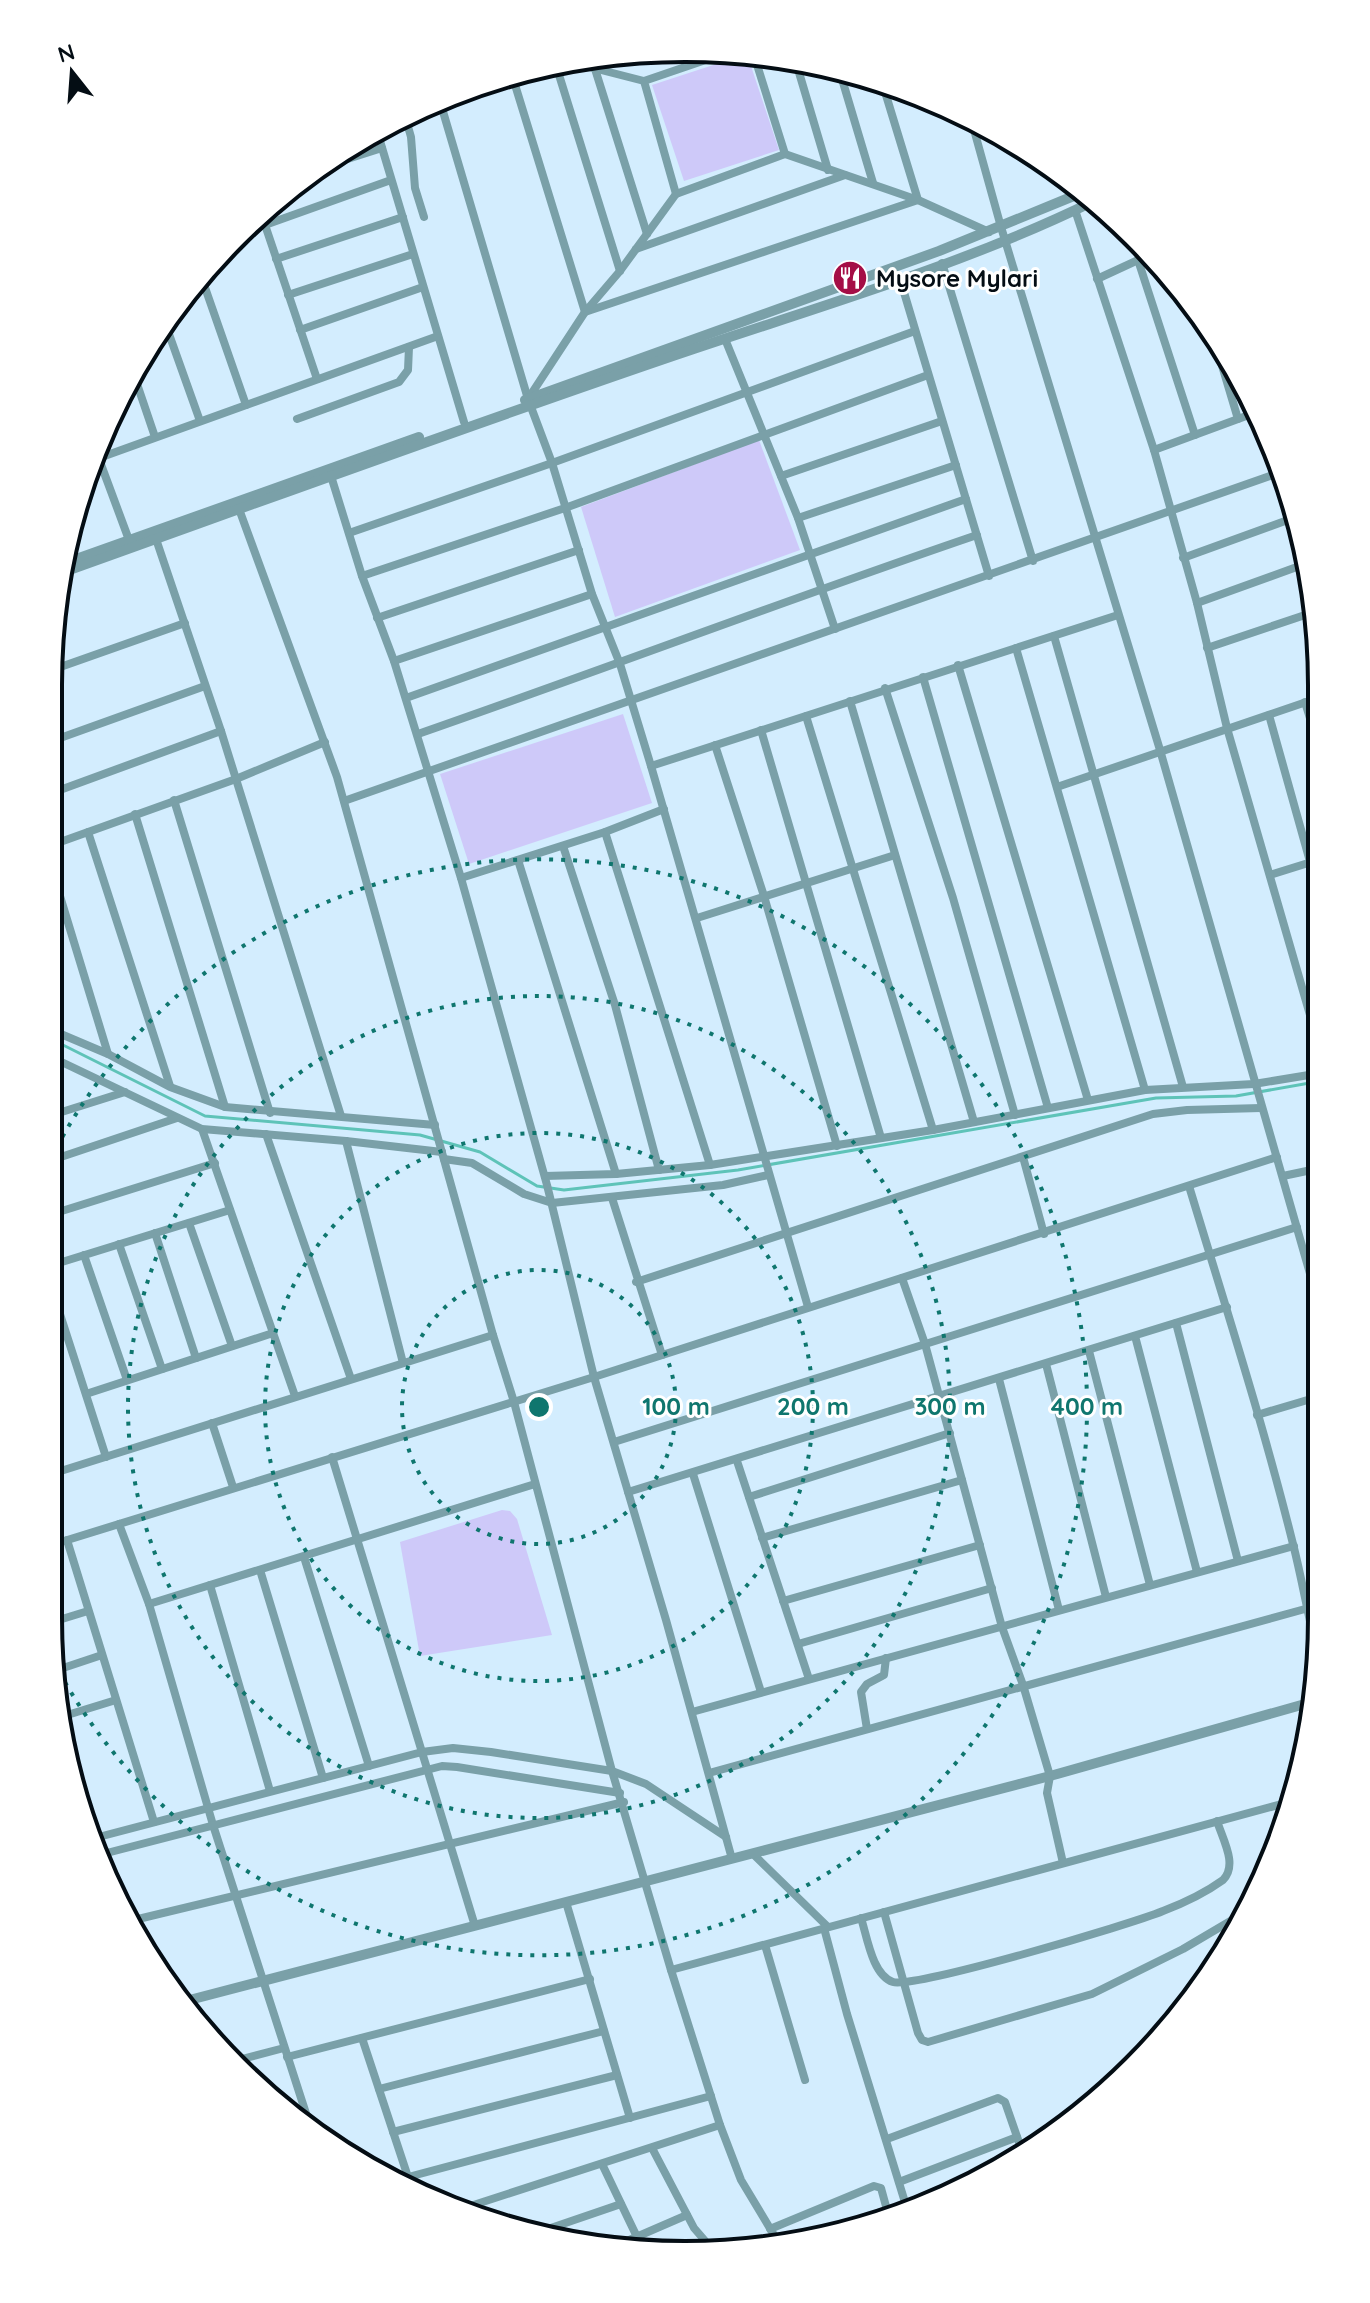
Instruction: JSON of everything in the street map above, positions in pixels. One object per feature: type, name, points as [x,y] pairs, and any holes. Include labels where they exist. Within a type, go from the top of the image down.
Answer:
[{"type":"street","points":[[595,69],[644,81],[699,62]]},
{"type":"street","points":[[757,66],[785,154]]},
{"type":"street","points":[[595,69],[647,234]]},
{"type":"street","points":[[799,73],[828,170]]},
{"type":"street","points":[[559,75],[620,271]]},
{"type":"street","points":[[644,81],[676,194]]},
{"type":"street","points":[[843,82],[873,183]]},
{"type":"street","points":[[515,86],[585,312]]},
{"type":"street","points":[[886,95],[918,200]]},
{"type":"street","points":[[443,111],[529,402],[552,463],[592,594],[631,700],[697,918],[762,1158],[808,1307]]},
{"type":"street","points":[[408,127],[415,188],[424,217]]},
{"type":"street","points":[[975,134],[1160,750],[1308,1266]]},
{"type":"street","points":[[380,142],[464,422]]},
{"type":"street","points":[[356,156],[382,148]]},
{"type":"street","points":[[529,402],[585,312],[620,271],[676,194],[785,154],[918,200],[989,232]]},
{"type":"street","points":[[636,249],[845,175]]},
{"type":"street","points":[[265,225],[391,180]]},
{"type":"street","points":[[73,569],[989,232],[1071,197]]},
{"type":"street","points":[[585,312],[918,200]]},
{"type":"street","points":[[75,559],[464,422],[725,339],[900,279],[1005,240],[1083,206]]},
{"type":"street","points":[[1075,210],[1154,450],[1197,603],[1227,728],[1308,1008]]},
{"type":"street","points":[[276,259],[403,217]]},
{"type":"street","points":[[265,225],[317,379]]},
{"type":"street","points":[[288,295],[413,254]]},
{"type":"street","points":[[1097,279],[1138,260],[1195,435]]},
{"type":"street","points":[[942,263],[1033,561]]},
{"type":"street","points":[[900,279],[989,576]]},
{"type":"street","points":[[300,330],[423,287]]},
{"type":"street","points":[[205,288],[246,405]]},
{"type":"street","points":[[349,533],[915,331]]},
{"type":"street","points":[[170,336],[200,421]]},
{"type":"street","points":[[106,454],[438,336]]},
{"type":"street","points":[[725,339],[798,518],[835,629]]},
{"type":"street","points":[[297,419],[399,382],[408,370],[409,347]]},
{"type":"street","points":[[1224,373],[1238,419]]},
{"type":"street","points":[[362,576],[565,508],[928,375]]},
{"type":"street","points":[[138,386],[155,437]]},
{"type":"street","points":[[1154,450],[1247,416]]},
{"type":"street","points":[[781,476],[942,421]]},
{"type":"street","points":[[798,518],[956,465]]},
{"type":"street","points":[[102,466],[129,540]]},
{"type":"street","points":[[331,476],[362,576],[418,734],[461,878],[551,1199],[594,1377],[732,1859]]},
{"type":"street","points":[[344,801],[1272,476]]},
{"type":"street","points":[[406,698],[966,499]]},
{"type":"street","points":[[239,509],[344,801],[514,1402],[612,1771],[671,1970],[720,2125],[741,2180],[774,2235]]},
{"type":"street","points":[[1183,558],[1286,521]]},
{"type":"street","points":[[418,734],[620,664],[822,587],[977,535]]},
{"type":"street","points":[[156,539],[221,731],[341,1116]]},
{"type":"street","points":[[377,618],[579,550]]},
{"type":"street","points":[[1197,603],[1297,567]]},
{"type":"street","points":[[394,661],[592,594]]},
{"type":"street","points":[[651,766],[1118,615]]},
{"type":"street","points":[[1207,648],[1304,615]]},
{"type":"street","points":[[62,666],[185,623]]},
{"type":"street","points":[[1054,636],[1183,1087]]},
{"type":"street","points":[[1016,648],[1145,1090]]},
{"type":"street","points":[[958,665],[1088,1100]]},
{"type":"street","points":[[923,677],[1048,1108]]},
{"type":"street","points":[[62,737],[205,686]]},
{"type":"street","points":[[885,688],[953,898],[1015,1115]]},
{"type":"street","points":[[850,701],[974,1122]]},
{"type":"street","points":[[1057,787],[1308,701]]},
{"type":"street","points":[[1305,702],[1308,712]]},
{"type":"street","points":[[1269,715],[1308,855]]},
{"type":"street","points":[[806,716],[933,1130]]},
{"type":"street","points":[[761,730],[881,1138]]},
{"type":"street","points":[[62,789],[221,731]]},
{"type":"street","points":[[62,841],[236,779],[325,742]]},
{"type":"street","points":[[715,745],[764,896],[837,1146]]},
{"type":"street","points":[[174,800],[270,1113]]},
{"type":"street","points":[[461,878],[605,832],[664,809]]},
{"type":"street","points":[[135,814],[225,1107]]},
{"type":"street","points":[[88,832],[170,1087]]},
{"type":"street","points":[[605,832],[710,1165]]},
{"type":"street","points":[[563,846],[615,1005],[659,1170]]},
{"type":"street","points":[[697,918],[895,855]]},
{"type":"street","points":[[518,860],[616,1174]]},
{"type":"street","points":[[1270,875],[1308,863]]},
{"type":"street","points":[[62,903],[108,1054]]},
{"type":"street","points":[[62,1034],[108,1054],[170,1087],[225,1107],[435,1125]]},
{"type":"street","points":[[62,1062],[202,1129],[346,1141],[443,1156],[472,1163],[524,1194],[551,1199],[612,1198],[723,1185],[768,1175]]},
{"type":"street","points":[[546,1181],[762,1158],[1145,1090],[1254,1084],[1308,1075]]},
{"type":"street","points":[[62,1112],[126,1092]]},
{"type":"street","points":[[636,1282],[1153,1114],[1261,1108]]},
{"type":"street","points":[[62,1157],[177,1118]]},
{"type":"street","points":[[202,1129],[295,1396]]},
{"type":"street","points":[[266,1134],[351,1379]]},
{"type":"street","points":[[346,1141],[403,1363]]},
{"type":"street","points":[[1023,1157],[1044,1234]]},
{"type":"street","points":[[62,1542],[594,1377],[1277,1157]]},
{"type":"street","points":[[62,1211],[215,1163]]},
{"type":"street","points":[[1283,1176],[1308,1171]]},
{"type":"street","points":[[1189,1186],[1227,1307],[1294,1546],[1308,1620]]},
{"type":"street","points":[[612,1198],[636,1282],[662,1355]]},
{"type":"street","points":[[62,1262],[230,1210]]},
{"type":"street","points":[[189,1223],[232,1346]]},
{"type":"street","points":[[614,1442],[1297,1227]]},
{"type":"street","points":[[155,1233],[196,1358]]},
{"type":"street","points":[[119,1244],[162,1369]]},
{"type":"street","points":[[84,1255],[127,1380]]},
{"type":"street","points":[[902,1278],[925,1344],[1002,1627],[1050,1776],[1047,1793],[1063,1863]]},
{"type":"street","points":[[628,1492],[737,1461],[1227,1307]]},
{"type":"street","points":[[62,1320],[106,1457]]},
{"type":"street","points":[[1176,1323],[1238,1561]]},
{"type":"street","points":[[86,1394],[273,1333]]},
{"type":"street","points":[[62,1470],[493,1335]]},
{"type":"street","points":[[1135,1336],[1197,1572]]},
{"type":"street","points":[[1089,1351],[1150,1585]]},
{"type":"street","points":[[1046,1364],[1106,1597]]},
{"type":"street","points":[[999,1379],[1059,1610]]},
{"type":"street","points":[[1257,1415],[1308,1400]]},
{"type":"street","points":[[212,1423],[233,1487]]},
{"type":"street","points":[[749,1497],[950,1433]]},
{"type":"street","points":[[332,1457],[475,1926]]},
{"type":"street","points":[[737,1461],[809,1679]]},
{"type":"street","points":[[693,1474],[761,1692]]},
{"type":"street","points":[[762,1538],[962,1480]]},
{"type":"street","points":[[149,1604],[535,1484]]},
{"type":"street","points":[[119,1524],[149,1604],[213,1825],[305,2111]]},
{"type":"street","points":[[67,1540],[154,1822]]},
{"type":"street","points":[[783,1601],[980,1545]]},
{"type":"street","points":[[692,1712],[1294,1546]]},
{"type":"street","points":[[304,1557],[369,1766]]},
{"type":"street","points":[[260,1570],[323,1778]]},
{"type":"street","points":[[210,1585],[270,1791]]},
{"type":"street","points":[[798,1644],[992,1588]]},
{"type":"street","points":[[709,1773],[1305,1609]]},
{"type":"street","points":[[62,1619],[88,1611]]},
{"type":"street","points":[[64,1668],[102,1655]]},
{"type":"street","points":[[867,1729],[861,1692],[867,1684],[884,1675],[886,1658]]},
{"type":"street","points":[[70,1714],[116,1700]]},
{"type":"street","points":[[193,1999],[1050,1776],[1302,1705]]},
{"type":"street","points":[[102,1836],[422,1752],[453,1748],[612,1771],[646,1784],[726,1838]]},
{"type":"street","points":[[108,1853],[427,1770],[457,1767],[622,1798]]},
{"type":"street","points":[[139,1919],[622,1798]]},
{"type":"street","points":[[671,1970],[1279,1805]]},
{"type":"street","points":[[861,1918],[880,1972],[893,1982],[904,1984],[1140,1919],[1205,1891],[1223,1880],[1231,1870],[1217,1821]]},
{"type":"street","points":[[753,1854],[826,1928],[847,2014],[905,2201]]},
{"type":"street","points":[[566,1902],[630,2118]]},
{"type":"street","points":[[884,1912],[918,2033],[922,2040],[928,2042],[1092,1994],[1183,1949],[1229,1922]]},
{"type":"street","points":[[765,1945],[805,2080]]},
{"type":"street","points":[[244,2059],[362,2038],[590,1979]]},
{"type":"street","points":[[379,2089],[604,2031]]},
{"type":"street","points":[[362,2038],[408,2176]]},
{"type":"street","points":[[393,2132],[617,2075]]},
{"type":"street","points":[[409,2177],[711,2096]]},
{"type":"street","points":[[887,2139],[998,2098],[1005,2102],[1019,2143]]},
{"type":"street","points":[[475,2204],[720,2125]]},
{"type":"street","points":[[899,2182],[1017,2137]]},
{"type":"street","points":[[652,2148],[687,2215],[706,2240]]},
{"type":"street","points":[[602,2164],[637,2237]]},
{"type":"street","points":[[770,2229],[874,2186],[881,2188],[886,2208]]},
{"type":"street","points":[[554,2227],[621,2204]]},
{"type":"street","points":[[633,2239],[687,2215]]},
{"type":"shaded area","points":[[720,63],[751,65],[779,150],[684,181],[652,85]]},
{"type":"shaded area","points":[[759,440],[800,550],[615,617],[581,507]]},
{"type":"shaded area","points":[[623,714],[652,803],[469,864],[440,774]]},
{"type":"shaded area","points":[[502,1510],[510,1511],[517,1519],[552,1635],[420,1656],[400,1542]]},
{"type":"waterway","points":[[62,1044],[205,1116],[420,1135],[480,1152],[537,1186],[564,1190],[738,1170],[1156,1098],[1236,1096],[1308,1083]]},
{"type":"place","name":"Mysore Mylari","points":[[850,278]]}]
